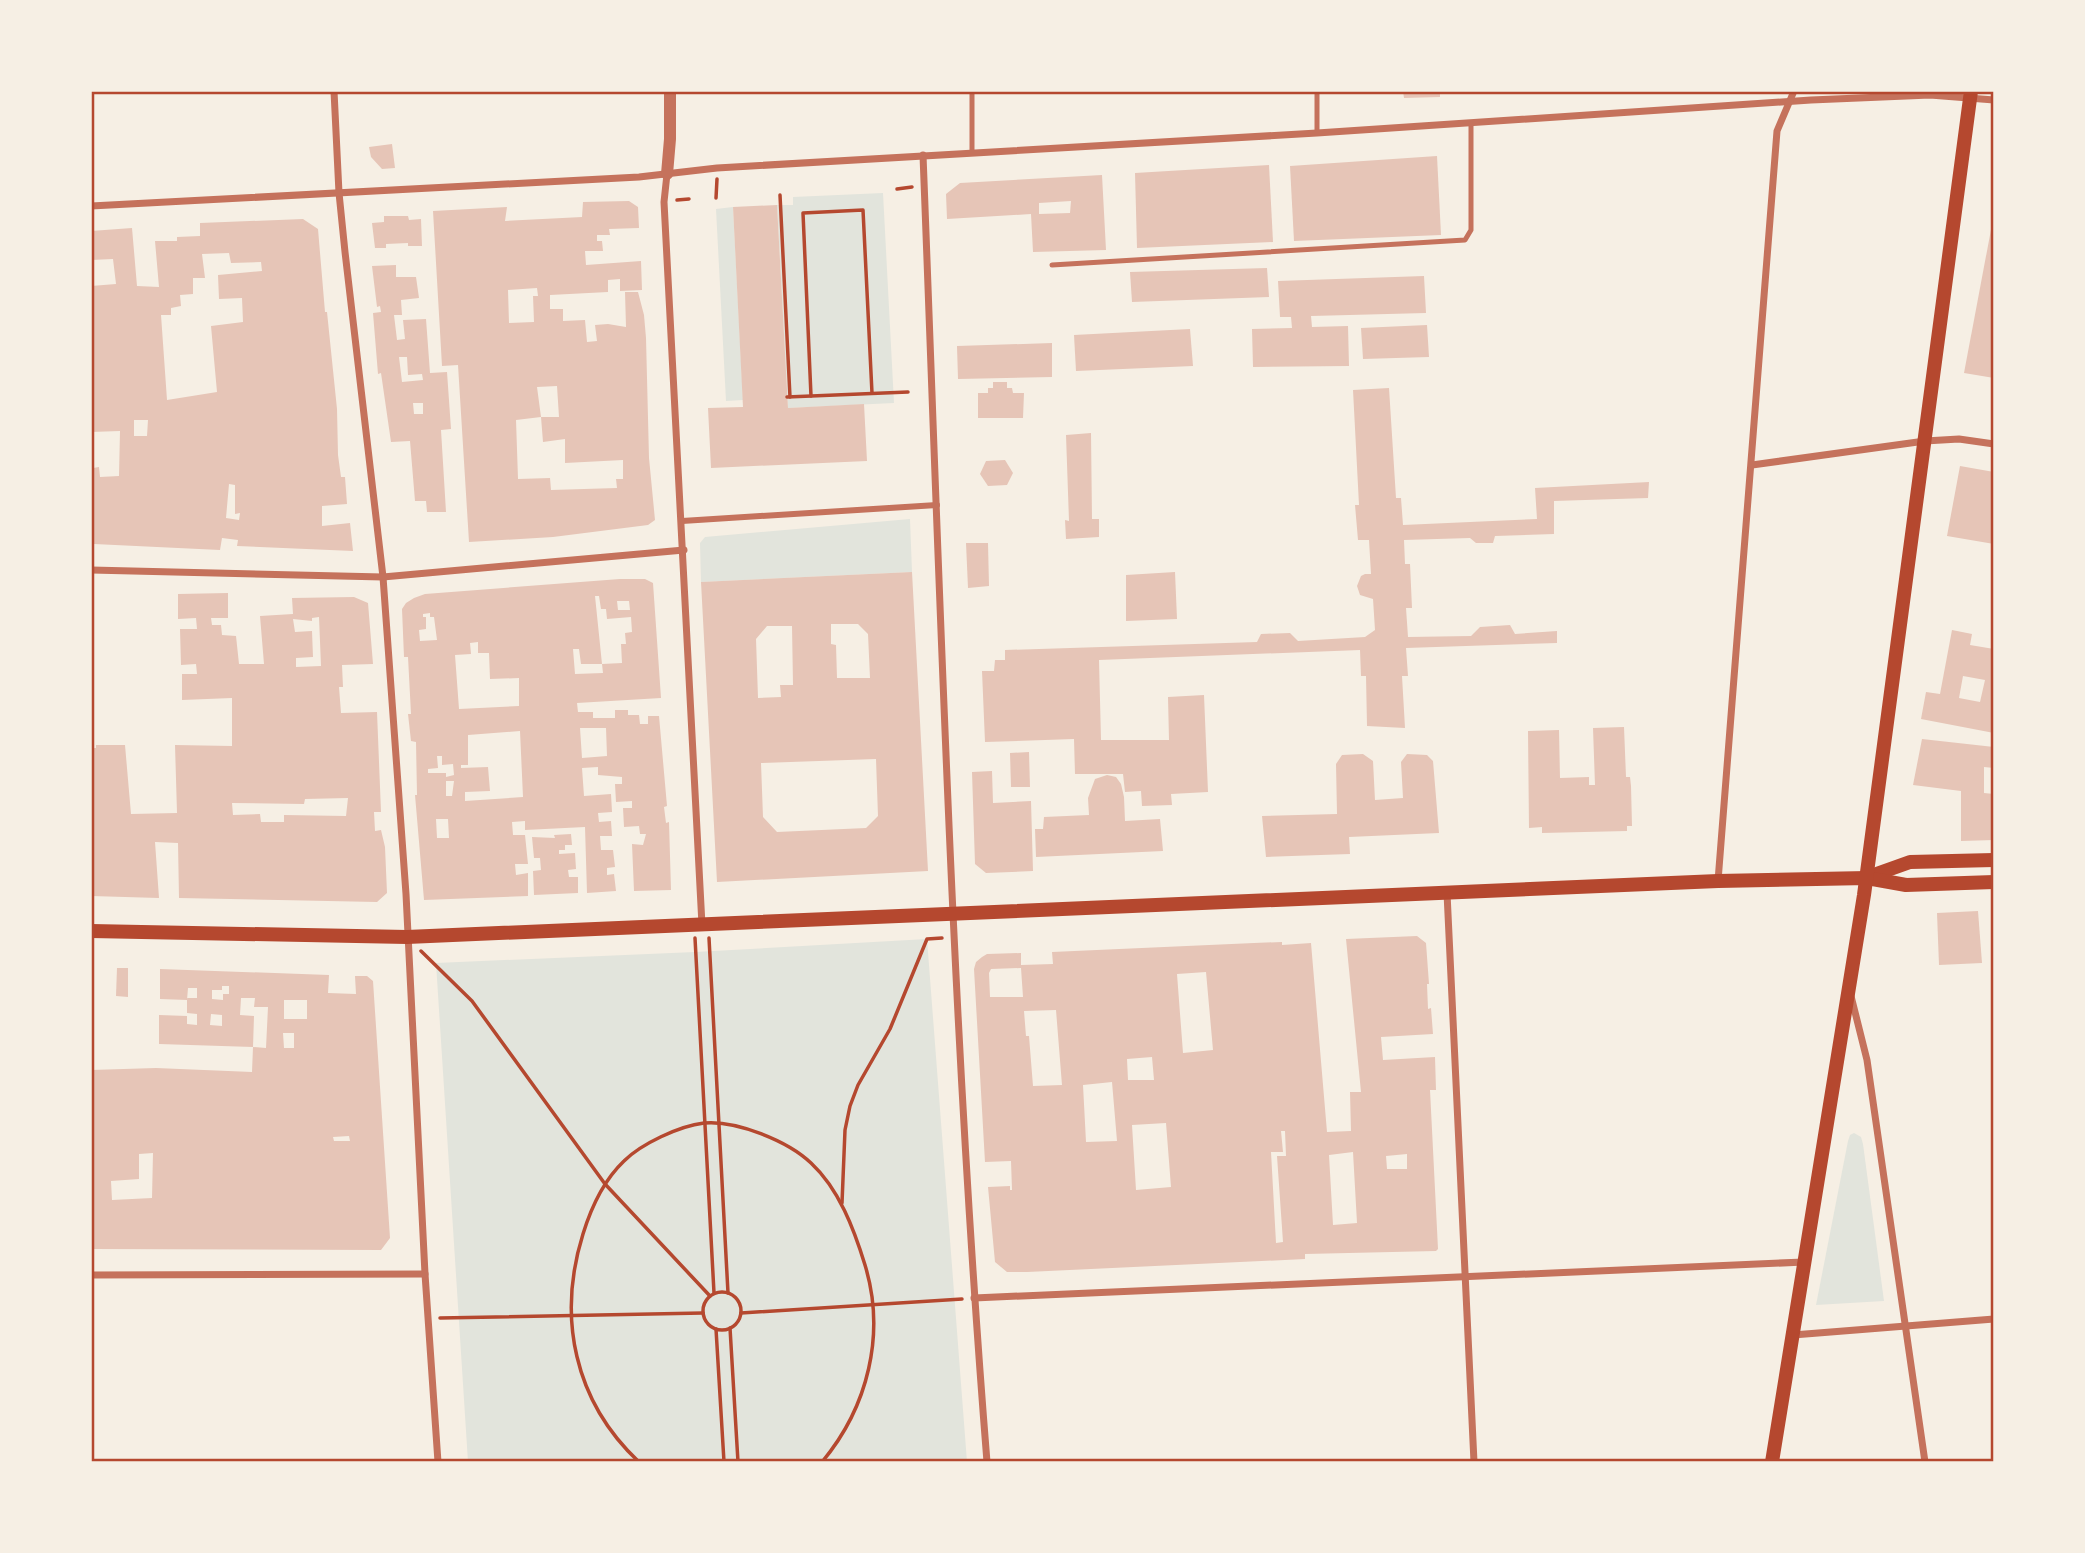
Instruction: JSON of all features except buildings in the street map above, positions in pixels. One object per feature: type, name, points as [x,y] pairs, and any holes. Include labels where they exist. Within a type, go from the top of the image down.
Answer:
[{"type":"main road","points":[[1772,1462],[1867,878],[1970,94]]},
{"type":"main road","points":[[1867,878],[1910,862],[1994,860]]},
{"type":"main road","points":[[91,931],[407,937],[1718,881],[1867,878],[1906,885],[1994,882]]},
{"type":"street","points":[[334,91],[339,193],[383,577],[406,894],[425,1274],[438,1462]]},
{"type":"street","points":[[670,91],[670,139],[664,201],[684,550],[701,925]]},
{"type":"street","points":[[1718,881],[1777,131],[1794,91]]},
{"type":"street","points":[[91,206],[667,174],[717,168],[1317,133],[1790,101],[1970,94],[1994,100]]},
{"type":"street","points":[[923,155],[954,937],[974,1298],[987,1462]]},
{"type":"street","points":[[1752,464],[1925,441],[1959,439],[1994,444]]},
{"type":"street","points":[[682,521],[937,505]]},
{"type":"street","points":[[91,570],[383,577],[684,550]]},
{"type":"street","points":[[1447,892],[1474,1462]]},
{"type":"street","points":[[1849,989],[1867,1060],[1925,1462]]},
{"type":"street","points":[[974,1298],[1804,1262]]},
{"type":"street","points":[[91,1275],[425,1274]]},
{"type":"street","points":[[1793,1335],[1994,1319]]},
{"type":"lane","points":[[972,91],[972,152]]},
{"type":"lane","points":[[1317,91],[1317,133]]},
{"type":"lane","points":[[1052,265],[1465,240],[1471,230],[1471,123]]},
{"type":"path","points":[[716,198],[717,168]]},
{"type":"path","points":[[780,195],[788,397],[908,392]]},
{"type":"path","points":[[811,396],[803,213],[839,211],[863,210],[872,393]]},
{"type":"path","points":[[701,925],[712,1295],[703,1306],[703,1312],[707,1323],[716,1329],[730,1328],[739,1319],[741,1312],[738,1301],[728,1293],[712,1295]]},
{"type":"path","points":[[701,925],[719,1125],[728,1293]]},
{"type":"path","points":[[407,937],[472,1001],[605,1184],[712,1295]]},
{"type":"path","points":[[842,1205],[845,1130],[858,1085],[890,1029],[928,939],[954,937]]},
{"type":"path","points":[[639,1462],[612,1432],[588,1391],[581,1369],[570,1315],[577,1254],[589,1214],[605,1184],[624,1160],[674,1131],[705,1123],[737,1126],[766,1136],[811,1163],[842,1205],[854,1230],[874,1304],[874,1334],[855,1413],[822,1462]]},
{"type":"path","points":[[741,1312],[974,1298]]},
{"type":"path","points":[[428,1318],[703,1312]]},
{"type":"path","points":[[730,1328],[738,1462]]},
{"type":"path","points":[[716,1329],[724,1462]]},
{"type":"shaded area","points":[[883,193],[894,403],[788,408],[777,205],[793,205],[793,197]]},
{"type":"shaded area","points":[[733,207],[743,400],[726,401],[716,209]]},
{"type":"shaded area","points":[[910,519],[912,572],[701,582],[700,543],[705,537]]},
{"type":"shaded area","points":[[927,939],[967,1462],[468,1462],[436,963]]},
{"type":"shaded area","points":[[1854,1133],[1861,1137],[1863,1144],[1884,1301],[1816,1305],[1848,1141]]}]
